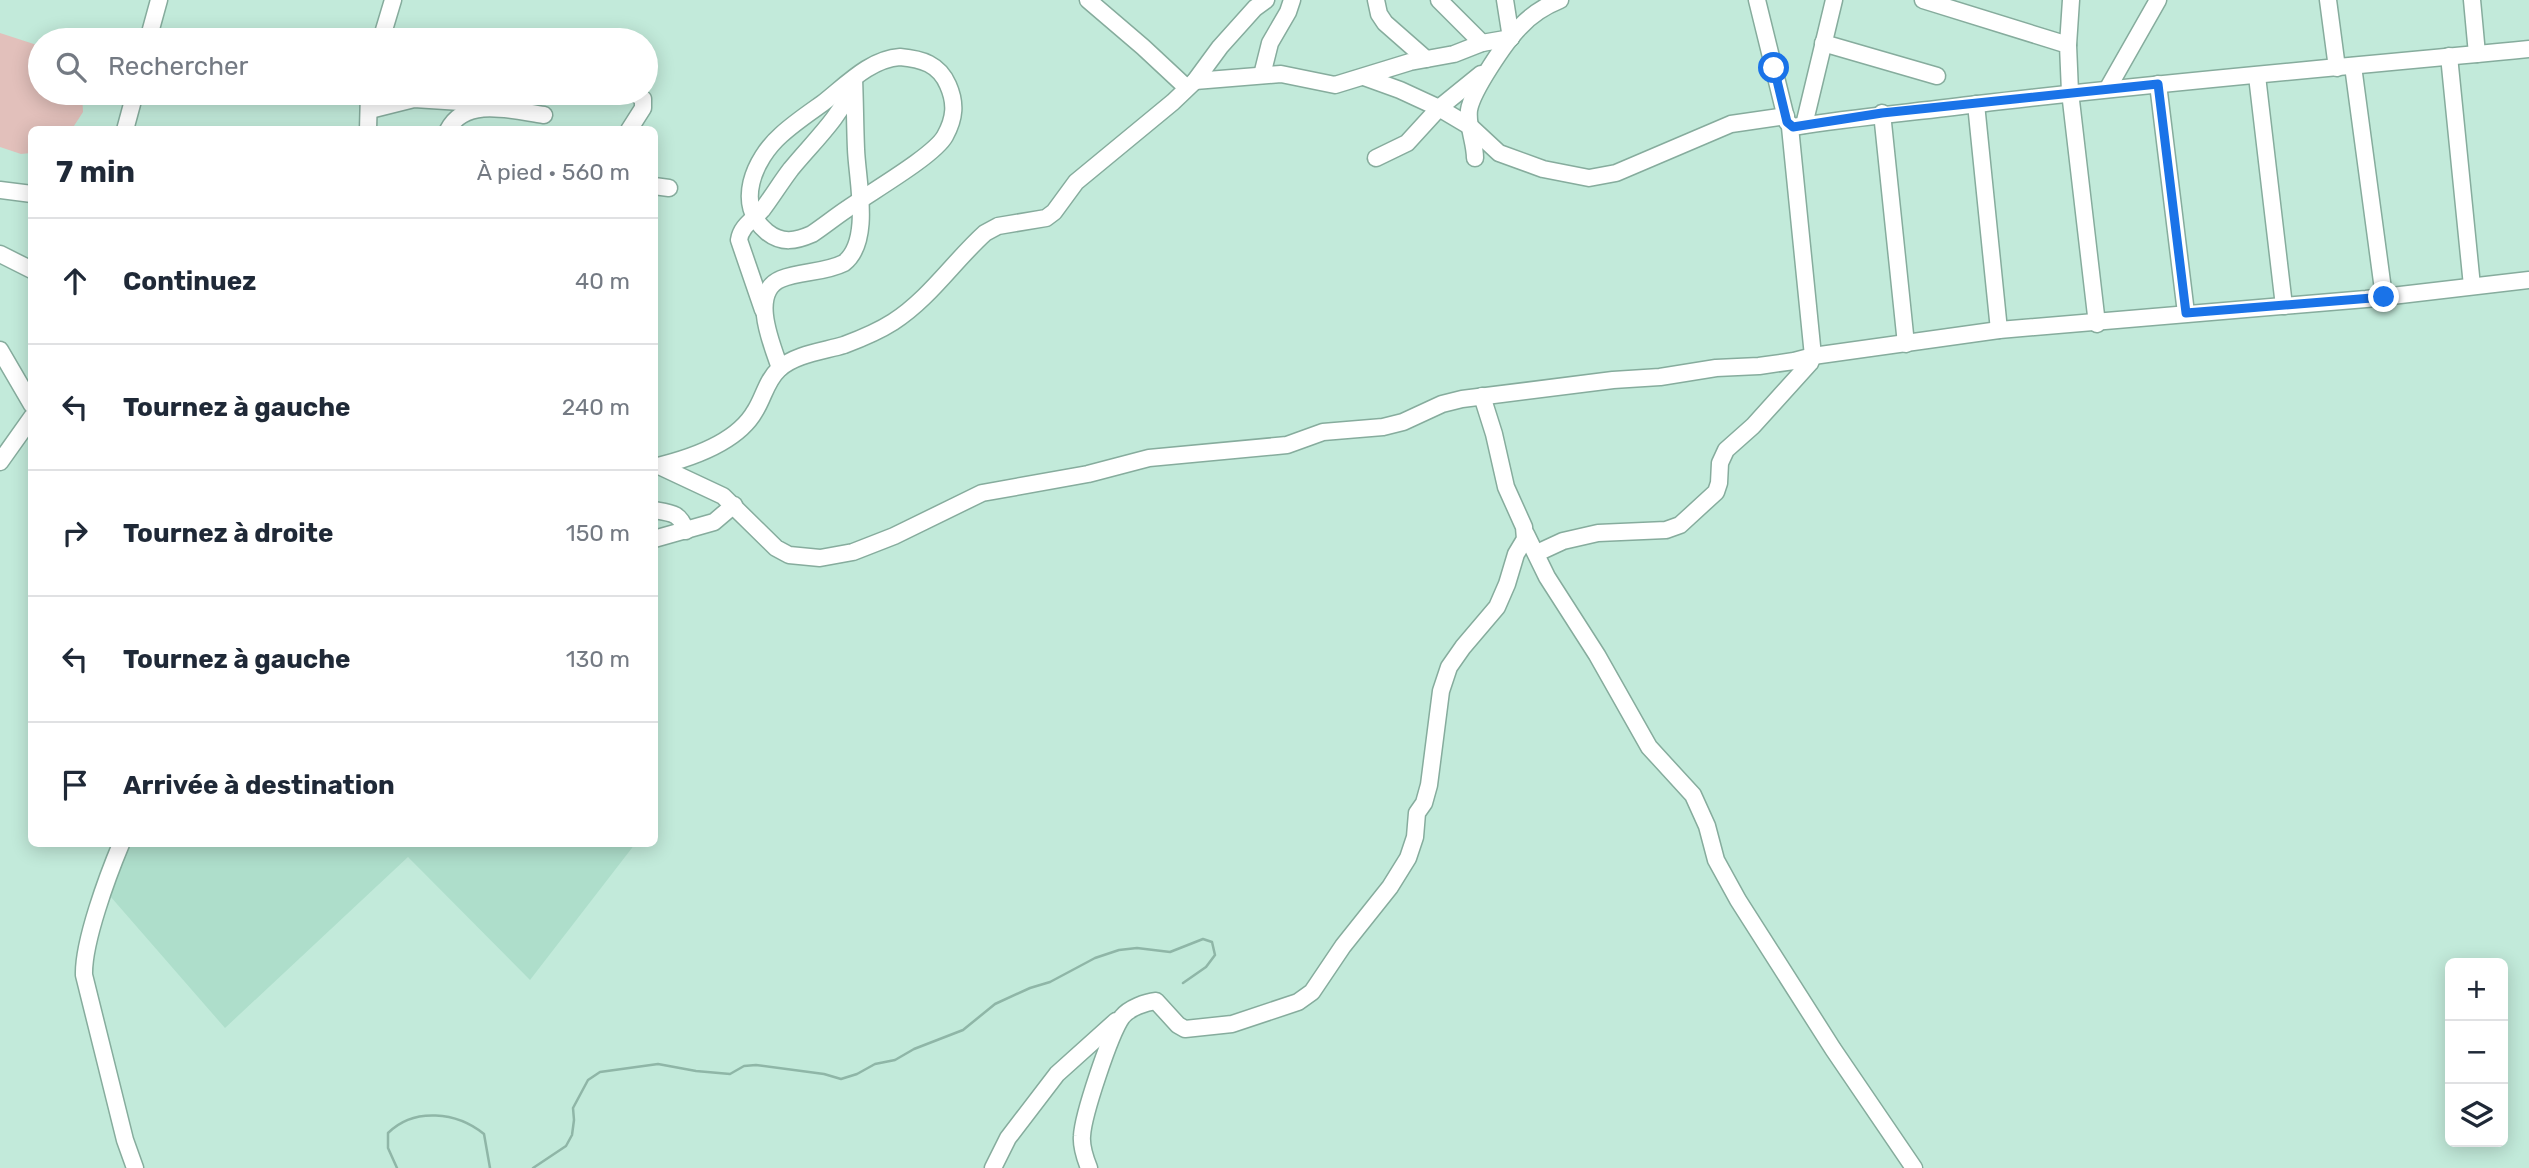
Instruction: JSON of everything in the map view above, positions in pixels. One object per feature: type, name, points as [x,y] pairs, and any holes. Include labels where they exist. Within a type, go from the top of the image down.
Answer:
[{"type":"street","points":[[151,28],[159,0]]},
{"type":"street","points":[[384,28],[393,0]]},
{"type":"street","points":[[1087,0],[1191,84],[1281,74],[1335,85],[1426,59],[1454,54],[1482,43],[1511,38]]},
{"type":"street","points":[[658,467],[710,449],[724,441],[755,411],[768,383],[780,368],[813,353],[846,344],[891,323],[911,308],[985,233],[998,226],[1046,218],[1054,212],[1076,182],[1191,84],[1227,39],[1255,8],[1266,0]]},
{"type":"street","points":[[1262,75],[1270,43],[1286,18],[1292,0]]},
{"type":"street","points":[[1376,0],[1379,14],[1385,23],[1426,59]]},
{"type":"street","points":[[1439,0],[1482,43]]},
{"type":"street","points":[[1505,0],[1511,38]]},
{"type":"street","points":[[1475,158],[1468,120],[1472,99],[1511,38],[1528,19],[1560,0]]},
{"type":"street","points":[[1537,553],[1563,541],[1598,533],[1666,530],[1680,525],[1716,492],[1720,463],[1726,450],[1753,426],[1798,378],[1813,356],[1793,123],[1757,0]]},
{"type":"street","points":[[1793,123],[1823,43],[1834,0]]},
{"type":"street","points":[[1923,0],[2068,45]]},
{"type":"street","points":[[2071,0],[2068,45],[2070,92],[2097,324]]},
{"type":"street","points":[[2108,88],[2158,0]]},
{"type":"street","points":[[2328,0],[2345,67],[2384,297]]},
{"type":"street","points":[[2472,0],[2477,54]]},
{"type":"street","points":[[1823,43],[1937,76]]},
{"type":"street","points":[[1364,77],[1439,107],[1471,127],[1499,153],[1543,169],[1589,178],[1616,173],[1731,124],[1793,123],[2108,88],[2529,49]]},
{"type":"street","points":[[2449,56],[2472,286]]},
{"type":"street","points":[[889,58],[913,58],[937,68],[949,87],[955,105],[944,138],[937,146],[861,199],[824,227],[793,240],[775,238],[755,218],[749,201],[762,156],[781,134],[854,79],[889,58]]},
{"type":"street","points":[[1376,158],[1407,144],[1439,107],[1463,90],[1498,58]]},
{"type":"street","points":[[2257,76],[2284,306]]},
{"type":"street","points":[[780,368],[739,240],[744,227],[755,218],[828,127],[848,97],[854,79]]},
{"type":"street","points":[[765,316],[766,293],[780,279],[837,266],[850,258],[858,236],[861,199],[854,79]]},
{"type":"street","points":[[2158,84],[2186,313]]},
{"type":"street","points":[[1976,104],[1999,330]]},
{"type":"street","points":[[126,126],[132,105]]},
{"type":"street","points":[[368,126],[370,105]]},
{"type":"street","points":[[370,110],[390,105]]},
{"type":"street","points":[[631,126],[643,105]]},
{"type":"street","points":[[450,126],[454,118],[481,109],[495,108],[544,115]]},
{"type":"street","points":[[130,111],[134,126]]},
{"type":"street","points":[[1882,113],[1906,344]]},
{"type":"street","points":[[0,190],[28,194]]},
{"type":"street","points":[[0,254],[28,268]]},
{"type":"street","points":[[658,467],[723,496],[776,548],[789,555],[806,558],[835,557],[894,536],[982,493],[1088,474],[1149,458],[1287,445],[1323,432],[1383,427],[1403,422],[1442,404],[1482,396],[1660,377],[1716,368],[1794,362],[1813,356],[1999,330],[2097,324],[2186,313],[2384,297],[2529,280]]},
{"type":"street","points":[[0,350],[28,398]]},
{"type":"street","points":[[1482,396],[1506,487],[1547,577],[1597,655],[1649,747],[1693,795],[1707,826],[1716,860],[1738,900],[1833,1049],[1914,1168]]},
{"type":"street","points":[[0,462],[28,423]]},
{"type":"street","points":[[659,537],[714,522],[733,505]]},
{"type":"street","points":[[658,511],[675,515],[682,520],[686,531]]},
{"type":"street","points":[[993,1168],[1008,1138],[1057,1074],[1123,1015],[1145,1003],[1156,1001],[1182,1029],[1232,1024],[1298,1002],[1312,992],[1331,962],[1390,887],[1408,858],[1415,837],[1417,813],[1424,803],[1429,785],[1441,691],[1449,667],[1462,646],[1497,607],[1526,534]]},
{"type":"street","points":[[120,847],[83,964],[124,1140],[135,1168]]},
{"type":"street","points":[[1089,1168],[1082,1147],[1084,1124],[1112,1038],[1123,1015]]},
{"type":"shaded area","points":[[0,33],[28,42],[28,105],[83,105],[83,112],[74,126],[28,126],[28,153],[21,154],[0,147]]},
{"type":"shaded area","points":[[123,847],[633,847],[530,980],[408,857],[225,1028],[110,896]]},
{"type":"waterway","points":[[533,1168],[566,1146],[572,1135],[573,1108],[588,1080],[600,1072],[658,1064],[730,1074],[744,1066],[756,1065],[824,1074],[841,1079],[875,1064],[895,1060],[914,1049],[963,1030],[995,1004],[1050,982],[1095,958],[1119,950],[1137,948],[1170,952],[1203,939],[1212,942],[1215,955],[1206,967],[1183,983]]},
{"type":"waterway","points":[[397,1168],[388,1148],[388,1133],[410,1119],[423,1116],[449,1117],[484,1134],[490,1168]]},
{"type":"route","points":[[1774,68],[1790,127],[1882,113],[2158,84],[2186,313],[2384,297]]}]
